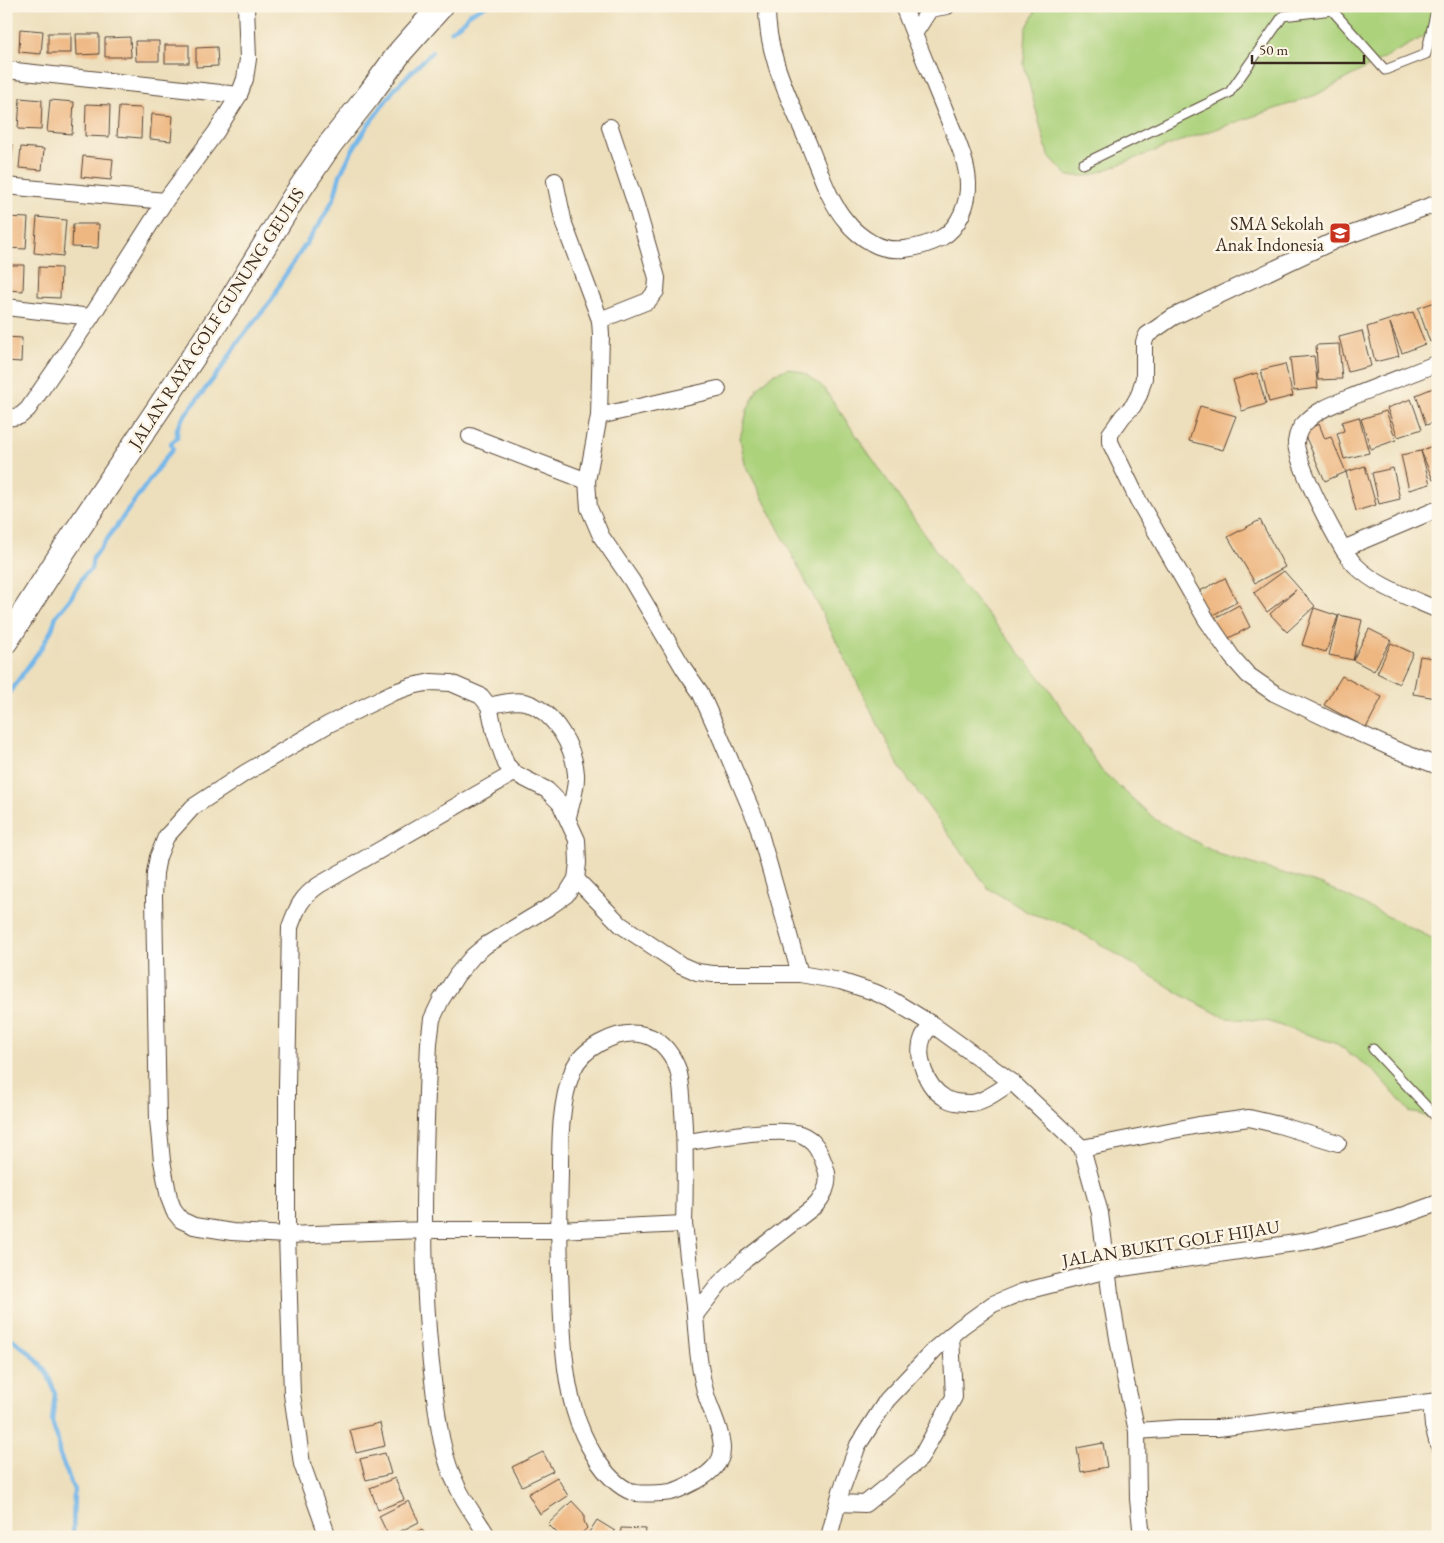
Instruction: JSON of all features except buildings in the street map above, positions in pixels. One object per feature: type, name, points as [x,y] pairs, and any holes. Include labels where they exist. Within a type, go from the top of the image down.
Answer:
[{"type":"main road","name":"JALAN RAYA GOLF GUNUNG GEULIS","points":[[6,641],[64,550],[230,302],[293,199],[331,143],[401,51],[441,6]]},
{"type":"street","points":[[6,418],[20,416],[28,409],[91,317],[165,201],[216,132],[239,95],[245,79],[248,59],[246,6]]},
{"type":"street","points":[[767,6],[771,45],[777,70],[834,202],[845,221],[862,236],[873,244],[888,248],[920,247],[946,235],[963,213],[968,185],[962,155],[903,6]]},
{"type":"street","points":[[914,34],[927,8],[947,6]]},
{"type":"street","points":[[6,70],[239,95]]},
{"type":"street","points":[[600,320],[648,301],[656,290],[657,278],[636,205],[610,127]]},
{"type":"street","points":[[555,181],[564,224],[600,320],[599,416],[587,480],[589,508],[601,536],[632,581],[684,669],[700,692],[757,823],[800,974]]},
{"type":"street","points":[[6,186],[165,201]]},
{"type":"street","points":[[1438,203],[1338,239],[1173,317],[1147,335],[1144,342],[1144,378],[1139,395],[1134,406],[1123,416],[1110,434],[1110,442],[1138,500],[1206,619],[1232,657],[1248,675],[1274,693],[1328,719],[1396,750],[1438,766]]},
{"type":"street","points":[[6,307],[91,317]]},
{"type":"street","points":[[1438,364],[1367,390],[1318,412],[1305,422],[1298,432],[1296,443],[1303,470],[1343,549],[1354,564],[1372,579],[1389,589],[1438,610]]},
{"type":"street","points":[[599,416],[718,390]]},
{"type":"street","points":[[470,436],[587,480]]},
{"type":"street","points":[[1343,549],[1438,509]]},
{"type":"street","points":[[488,1537],[458,1488],[443,1446],[430,1360],[424,1230],[429,1043],[432,1019],[441,1000],[457,975],[473,956],[486,945],[550,907],[566,895],[576,879],[578,863],[577,840],[568,817],[560,803],[546,790],[514,774],[506,764],[495,733],[489,706],[481,696],[451,683],[431,682],[392,693],[329,724],[217,790],[193,807],[166,837],[161,848],[155,873],[154,896],[158,1120],[162,1161],[174,1211],[181,1220],[194,1226],[232,1232],[287,1235],[424,1230],[558,1230],[684,1224]]},
{"type":"street","points":[[489,706],[512,701],[528,703],[542,711],[556,724],[568,744],[576,776],[568,817]]},
{"type":"street","points":[[328,1537],[302,1464],[296,1433],[292,1394],[287,1235],[290,928],[297,907],[309,892],[319,885],[514,774]]},
{"type":"street","points":[[576,879],[622,925],[689,969],[713,974],[800,974],[840,981],[874,992],[933,1024],[1012,1082],[1082,1148],[1100,1213],[1110,1292],[1124,1373],[1137,1431],[1138,1499],[1142,1537]]},
{"type":"street","points":[[933,1024],[924,1036],[921,1048],[922,1066],[930,1084],[945,1099],[959,1103],[974,1103],[1012,1082]]},
{"type":"street","points":[[638,1033],[655,1038],[666,1048],[677,1068],[682,1095],[685,1143],[684,1224],[700,1360],[707,1397],[720,1435],[722,1453],[715,1467],[700,1479],[673,1492],[634,1493],[611,1477],[598,1461],[581,1428],[574,1408],[563,1335],[558,1230],[560,1138],[566,1098],[574,1069],[590,1049],[615,1035],[638,1033]]},
{"type":"street","points":[[1082,1148],[1199,1125],[1249,1118],[1338,1143]]},
{"type":"street","points":[[685,1143],[749,1134],[781,1132],[800,1134],[820,1151],[828,1172],[826,1191],[816,1205],[786,1226],[746,1259],[720,1283],[695,1315]]},
{"type":"street","name":"JALAN BUKIT GOLF HIJAU","points":[[828,1537],[858,1445],[888,1400],[936,1348],[993,1304],[1051,1284],[1108,1270],[1309,1241],[1394,1219],[1438,1203]]},
{"type":"street","points":[[838,1503],[865,1504],[920,1459],[954,1397],[951,1335]]},
{"type":"street","points":[[1137,1431],[1218,1428],[1434,1402],[1433,1426],[1438,1444]]},
{"type":"lane","points":[[1082,164],[1229,93],[1283,16],[1332,10],[1385,70],[1426,54],[1437,6]]},
{"type":"lane","points":[[1373,1049],[1438,1119]]},
{"type":"green space","points":[[1038,6],[1438,6],[1438,31],[1423,37],[1316,95],[1181,141],[1089,176],[1068,176],[1048,155],[1024,65],[1026,29]]},
{"type":"green space","points":[[789,368],[806,374],[823,387],[943,561],[1048,687],[1101,770],[1156,820],[1218,854],[1323,885],[1430,937],[1438,944],[1438,1119],[1410,1112],[1375,1072],[1337,1044],[1266,1021],[1225,1018],[1182,995],[1068,925],[1029,913],[988,888],[900,768],[745,464],[740,438],[748,408],[758,388],[773,374]]},
{"type":"waterway","points":[[451,31],[465,20],[469,14],[485,6]]},
{"type":"waterway","points":[[6,697],[42,647],[52,629],[56,616],[70,599],[85,574],[91,569],[93,557],[173,449],[171,443],[177,438],[177,429],[182,419],[221,369],[240,339],[272,300],[282,280],[334,198],[340,175],[366,128],[396,87],[432,52]]},
{"type":"waterway","points":[[6,1334],[31,1354],[46,1371],[55,1393],[52,1422],[58,1441],[59,1453],[74,1490],[73,1537]]},
{"type":"place","name":"SMA Sekolah Anak Indonesia","points":[[1340,233]]}]
